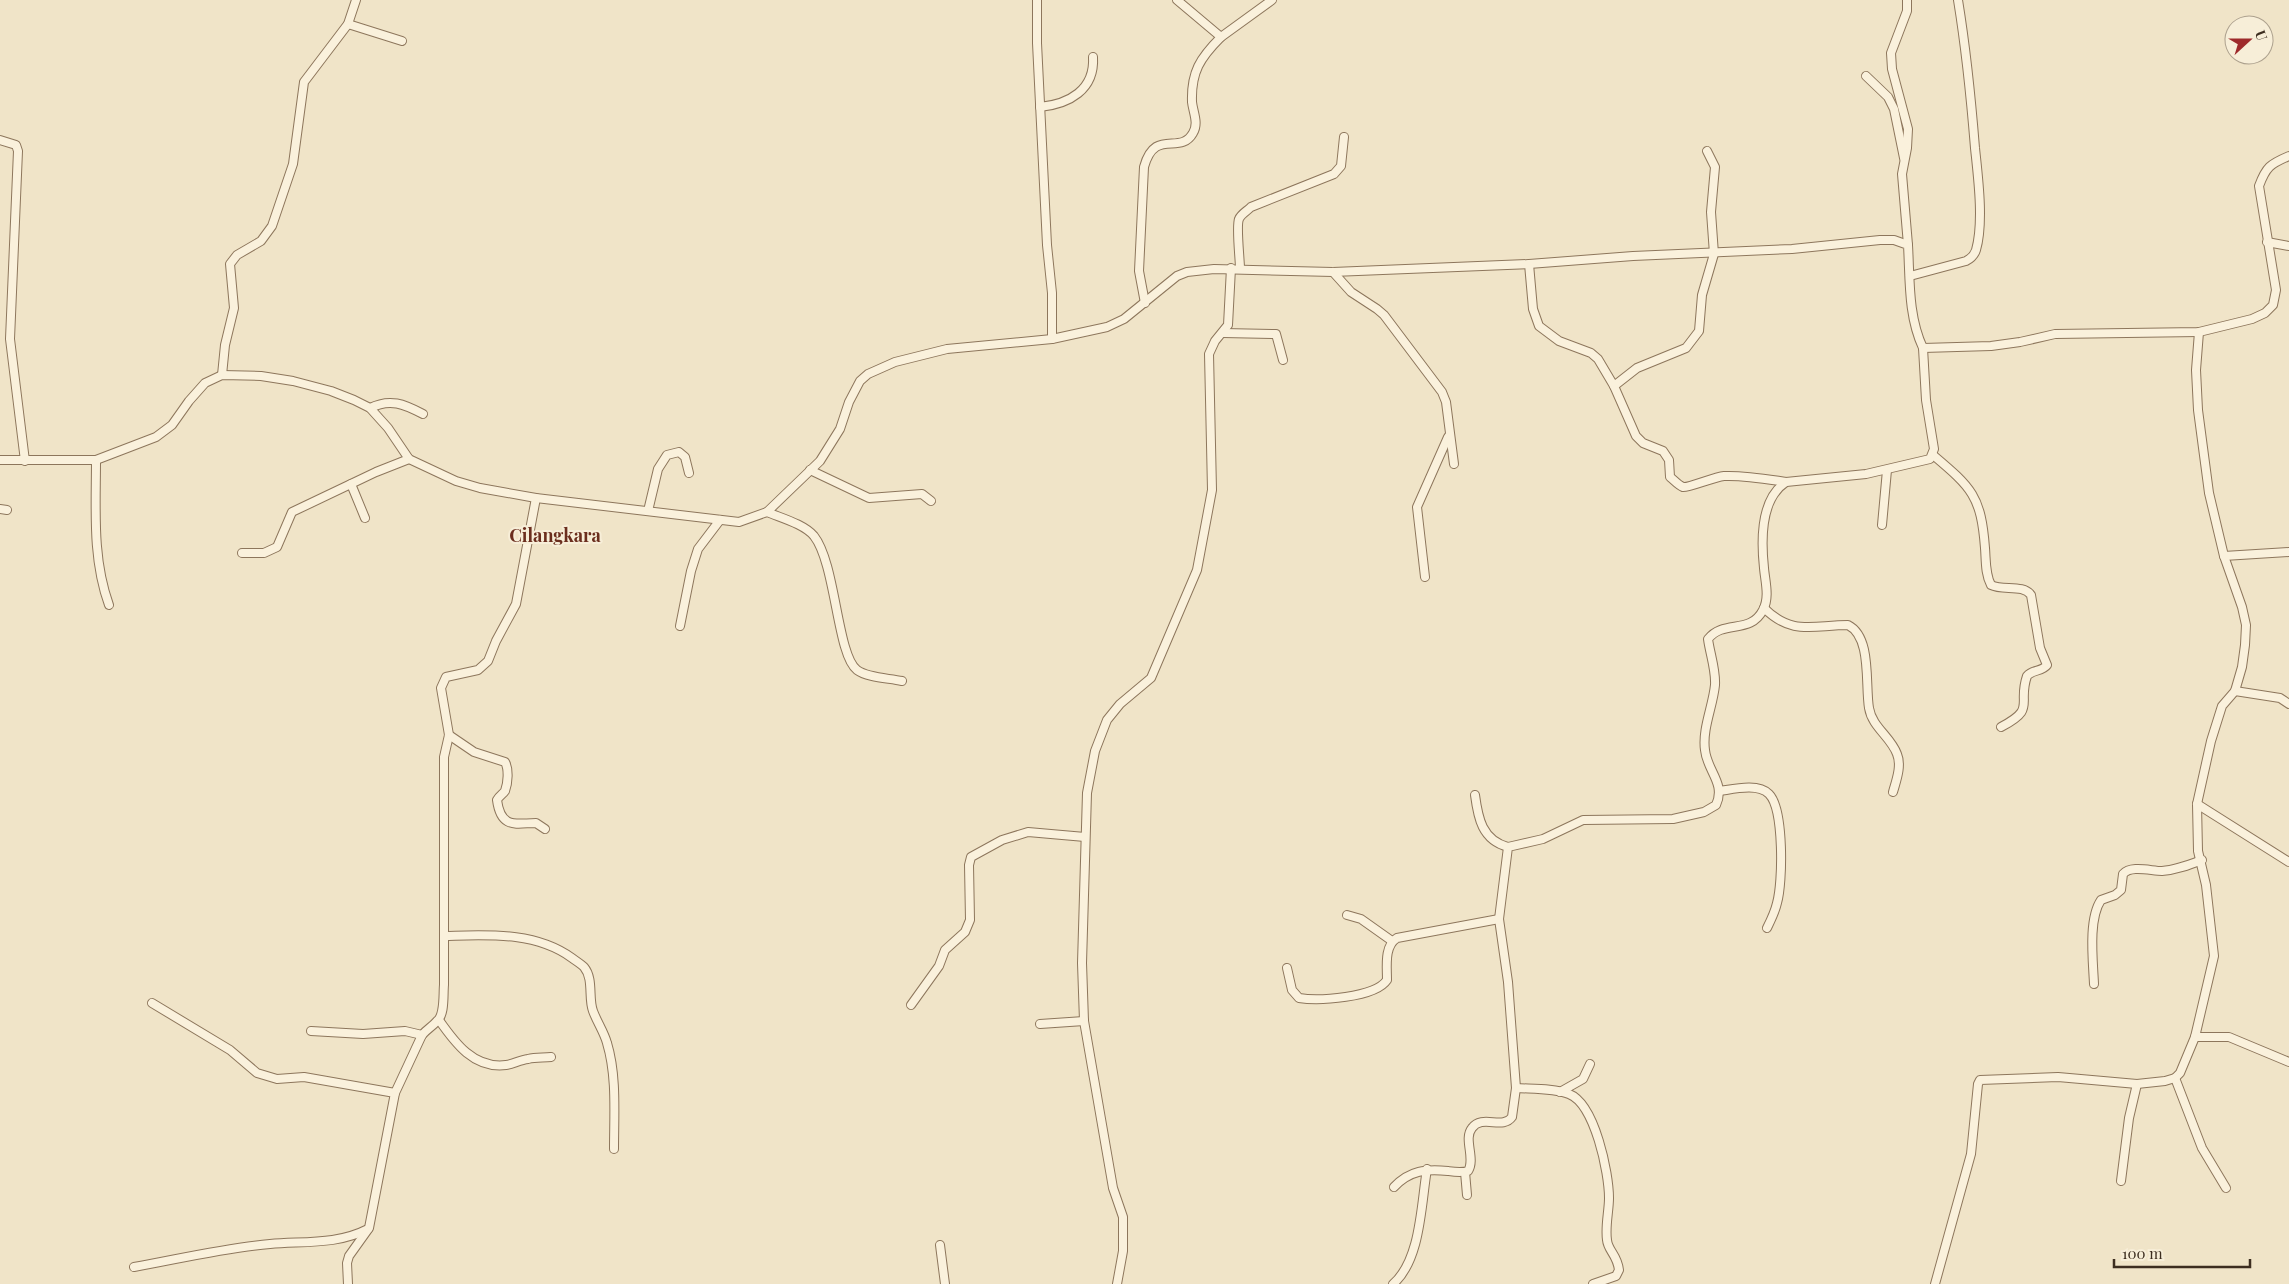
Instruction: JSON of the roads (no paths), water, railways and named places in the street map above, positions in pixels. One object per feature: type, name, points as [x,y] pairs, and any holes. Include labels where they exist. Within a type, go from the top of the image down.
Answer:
[{"type":"street","points":[[222,375],[225,345],[234,308],[230,264],[237,255],[261,241],[272,226],[292,164],[304,82],[348,24],[356,0]]},
{"type":"street","points":[[1038,0],[1037,43],[1046,225],[1052,293],[1052,339]]},
{"type":"street","points":[[1177,0],[1221,37]]},
{"type":"street","points":[[1145,303],[1139,263],[1144,167],[1148,153],[1153,147],[1185,141],[1192,135],[1196,127],[1192,102],[1194,72],[1202,59],[1221,37],[1272,0]]},
{"type":"street","points":[[1529,264],[1532,309],[1539,326],[1559,341],[1591,353],[1598,359],[1616,385],[1636,436],[1643,443],[1663,451],[1669,460],[1670,477],[1683,487],[1691,486],[1702,480],[1724,476],[1786,482],[1866,474],[1924,462],[1933,455],[1934,449],[1923,369],[1923,348],[1916,333],[1910,300],[1910,276],[1902,174],[1908,148],[1908,129],[1892,69],[1891,54],[1907,11],[1907,0]]},
{"type":"street","points":[[1910,276],[1966,262],[1972,258],[1976,251],[1978,180],[1964,36],[1958,0]]},
{"type":"street","points":[[348,24],[402,41]]},
{"type":"street","points":[[1040,107],[1060,104],[1079,94],[1090,77],[1093,57]]},
{"type":"street","points":[[1866,76],[1888,97],[1894,109],[1904,160]]},
{"type":"street","points":[[1117,1284],[1123,1251],[1122,1217],[1113,1188],[1084,1021],[1082,963],[1085,837],[1087,793],[1095,751],[1107,720],[1120,704],[1151,678],[1196,570],[1212,490],[1209,354],[1215,341],[1224,333],[1229,322],[1236,269],[1238,220],[1251,207],[1334,174],[1342,166],[1344,138]]},
{"type":"street","points":[[0,140],[16,145],[18,151],[10,339],[25,461]]},
{"type":"street","points":[[1616,385],[1629,374],[1652,360],[1686,348],[1694,339],[1700,324],[1702,295],[1714,254],[1711,212],[1714,166],[1707,151]]},
{"type":"street","points":[[1923,348],[1991,346],[2055,334],[2199,332],[2252,319],[2265,313],[2273,305],[2276,290],[2259,186],[2265,170],[2275,162],[2289,156]]},
{"type":"street","points":[[0,460],[96,460],[156,437],[172,425],[198,389],[206,382],[222,375],[261,376],[293,381],[332,391],[370,408],[388,428],[409,459],[464,484],[536,498],[739,522],[766,512],[820,461],[840,430],[849,402],[860,381],[868,374],[895,362],[947,348],[1052,339],[1108,327],[1124,319],[1177,276],[1194,271],[1236,269],[1333,272],[1529,264],[1633,256],[1714,254],[1792,249],[1880,240],[1894,240],[1908,245]]},
{"type":"street","points":[[2267,242],[2289,246]]},
{"type":"street","points":[[1333,272],[1351,292],[1377,309],[1384,316],[1442,392],[1446,402],[1454,464]]},
{"type":"street","points":[[1935,1284],[1971,1154],[1978,1084],[1980,1080],[2058,1077],[2137,1084],[2155,1083],[2175,1078],[2184,1065],[2195,1037],[2214,956],[2202,860],[2198,851],[2197,804],[2211,741],[2222,706],[2235,691],[2245,645],[2246,625],[2242,607],[2224,556],[2208,493],[2196,370],[2199,332]]},
{"type":"street","points":[[1224,333],[1276,334],[1283,360]]},
{"type":"street","points":[[370,408],[379,404],[393,402],[408,405],[423,414]]},
{"type":"street","points":[[1425,577],[1417,507],[1449,435]]},
{"type":"street","points":[[648,511],[658,469],[667,455],[678,452],[685,457],[689,474]]},
{"type":"street","points":[[1933,455],[1961,479],[1974,494],[1983,519],[1986,572],[1991,585],[1996,588],[2025,589],[2031,595],[2040,648],[2047,665],[2042,669],[2032,671],[2027,676],[2025,706],[2022,714],[2001,727]]},
{"type":"street","points":[[242,553],[264,553],[277,547],[292,512],[376,472],[409,459]]},
{"type":"street","points":[[96,460],[95,529],[98,565],[109,605]]},
{"type":"street","points":[[810,470],[869,498],[922,494],[931,501]]},
{"type":"street","points":[[1882,525],[1887,470]]},
{"type":"street","points":[[1475,794],[1479,819],[1487,834],[1496,844],[1508,847],[1543,839],[1583,820],[1656,820],[1690,816],[1704,812],[1716,805],[1720,791],[1716,775],[1705,753],[1704,740],[1715,683],[1708,639],[1717,630],[1746,625],[1756,621],[1764,608],[1767,593],[1763,537],[1767,509],[1779,486],[1786,482]]},
{"type":"street","points":[[351,484],[365,518]]},
{"type":"street","points":[[536,498],[516,604],[496,641],[488,662],[478,670],[452,675],[444,680],[442,698],[449,735],[444,757],[444,985],[439,1020],[455,1044],[466,1054],[490,1064],[504,1065],[529,1058],[551,1057]]},
{"type":"street","points":[[766,512],[809,532],[815,538],[825,560],[845,643],[855,669],[870,675],[902,681]]},
{"type":"street","points":[[680,626],[691,571],[698,549],[720,520]]},
{"type":"street","points":[[2224,556],[2289,552]]},
{"type":"street","points":[[1764,608],[1776,620],[1799,628],[1848,625],[1854,628],[1863,645],[1869,711],[1875,723],[1898,755],[1899,770],[1893,792]]},
{"type":"street","points":[[2235,691],[2280,698],[2289,704]]},
{"type":"street","points":[[449,735],[474,752],[505,762],[507,769],[506,786],[498,804],[501,813],[508,821],[517,825],[536,823],[546,829]]},
{"type":"street","points":[[1720,791],[1754,788],[1768,793],[1773,800],[1779,820],[1781,876],[1778,902],[1767,928]]},
{"type":"street","points":[[2197,804],[2289,862]]},
{"type":"street","points":[[911,1005],[939,966],[945,950],[962,936],[968,927],[970,920],[968,865],[971,857],[1002,840],[1028,832],[1085,837]]},
{"type":"street","points":[[1394,1187],[1409,1174],[1427,1169],[1465,1172],[1470,1168],[1471,1164],[1470,1133],[1472,1128],[1484,1122],[1509,1121],[1512,1117],[1516,1088],[1508,982],[1499,918],[1508,847]]},
{"type":"street","points":[[2094,984],[2093,947],[2096,912],[2101,900],[2115,895],[2121,890],[2123,874],[2129,870],[2163,871],[2202,860]]},
{"type":"street","points":[[1347,914],[1361,919],[1392,941]]},
{"type":"street","points":[[1287,968],[1292,990],[1298,998],[1321,1000],[1363,992],[1380,987],[1387,980],[1388,948],[1392,941],[1397,938],[1499,918]]},
{"type":"street","points":[[444,936],[505,936],[532,940],[550,944],[584,967],[589,975],[592,1009],[607,1042],[614,1090],[614,1149]]},
{"type":"street","points":[[152,1003],[230,1050],[257,1073],[277,1079],[304,1077],[394,1093]]},
{"type":"street","points":[[348,1284],[347,1263],[349,1256],[369,1228],[394,1093],[422,1035],[427,1028],[439,1020]]},
{"type":"street","points":[[1040,1024],[1084,1021]]},
{"type":"street","points":[[311,1031],[362,1034],[405,1031],[422,1035]]},
{"type":"street","points":[[2195,1037],[2229,1037],[2289,1062]]},
{"type":"street","points":[[1560,1092],[1583,1079],[1590,1064]]},
{"type":"street","points":[[2175,1078],[2202,1148],[2226,1188]]},
{"type":"street","points":[[2121,1181],[2129,1118],[2137,1084]]},
{"type":"street","points":[[1516,1088],[1560,1092],[1571,1095],[1579,1101],[1587,1113],[1598,1140],[1608,1184],[1607,1239],[1610,1250],[1617,1257],[1619,1270],[1616,1276],[1593,1284]]},
{"type":"street","points":[[1393,1284],[1407,1266],[1414,1251],[1427,1169]]},
{"type":"street","points":[[1465,1172],[1467,1195]]},
{"type":"street","points":[[134,1267],[270,1244],[335,1241],[354,1236],[369,1228]]},
{"type":"street","points":[[940,1245],[945,1284]]},
{"type":"district","name":"Cilangkara","points":[[555,536]]}]
